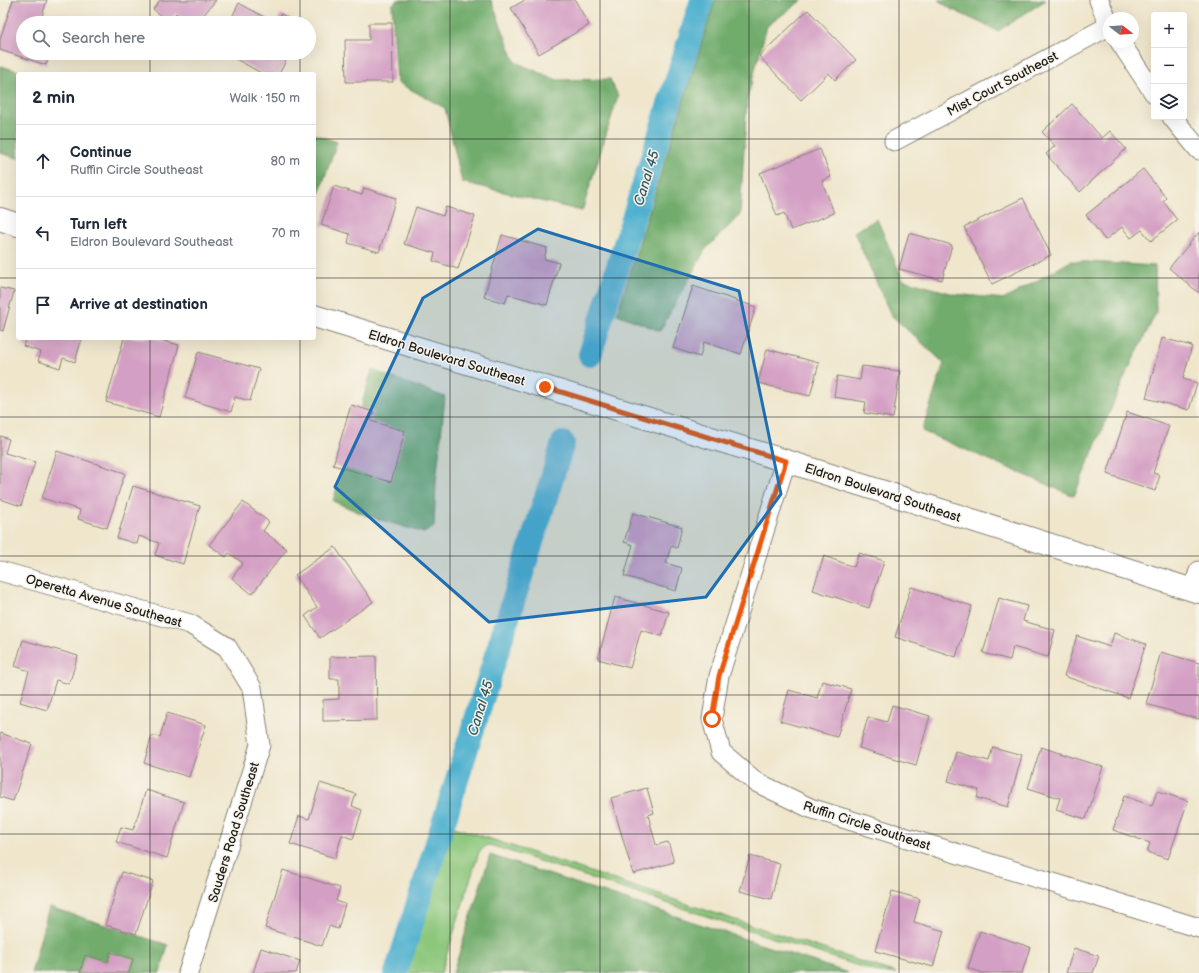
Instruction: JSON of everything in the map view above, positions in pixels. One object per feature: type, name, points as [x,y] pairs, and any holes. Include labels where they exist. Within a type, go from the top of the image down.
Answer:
[{"type":"street","points":[[1099,0],[1104,12]]},
{"type":"street","name":"Mist Court Southeast","points":[[894,141],[1103,28]]},
{"type":"street","points":[[1124,48],[1151,88]]},
{"type":"street","points":[[1174,120],[1199,150]]},
{"type":"street","points":[[0,219],[16,224]]},
{"type":"street","name":"Eldron Boulevard Southeast","points":[[316,317],[786,461],[1197,584]]},
{"type":"street","name":"Ruffin Circle Southeast","points":[[786,461],[719,676],[712,719],[721,752],[756,782],[810,808],[1199,928]]},
{"type":"street","name":"Operetta Avenue Southeast","points":[[0,570],[190,624],[227,647],[252,688]]},
{"type":"street","name":"Sauders Road Southeast","points":[[188,973],[260,745],[252,688]]},
{"type":"highlighted area","points":[[538,229],[739,291],[781,494],[706,597],[489,622],[335,487],[423,298]]},
{"type":"green space","points":[[397,0],[491,0],[515,62],[557,80],[610,79],[618,96],[582,211],[462,182],[445,108],[397,82],[392,5]]},
{"type":"green space","points":[[715,0],[802,0],[767,26],[747,99],[740,215],[705,250],[660,331],[617,314]]},
{"type":"green space","points":[[938,0],[1046,0],[998,31],[951,9]]},
{"type":"green space","points":[[0,66],[22,72],[16,72],[16,157],[0,153]]},
{"type":"green space","points":[[316,135],[337,142],[316,202]]},
{"type":"green space","points":[[877,219],[903,280],[954,294],[1005,299],[1071,261],[1155,266],[1156,313],[1124,378],[1074,496],[922,431],[944,363],[891,315],[854,232]]},
{"type":"green space","points":[[372,370],[445,397],[436,482],[434,527],[424,533],[365,515],[333,501]]},
{"type":"green space","points":[[448,825],[896,973],[880,973],[487,845],[479,852],[441,973],[398,973]]},
{"type":"green space","points":[[490,855],[848,973],[453,973]]},
{"type":"green space","points":[[49,907],[168,945],[160,973],[31,973]]},
{"type":"building","points":[[13,0],[47,0],[42,16],[16,16],[16,55],[0,50],[0,39]]},
{"type":"building","points":[[160,0],[216,0],[203,16],[179,16],[176,13],[173,16],[161,16],[153,9]]},
{"type":"building","points":[[525,0],[575,0],[589,25],[539,54],[511,8]]},
{"type":"building","points":[[239,3],[262,16],[232,16]]},
{"type":"building","points":[[808,10],[856,60],[835,80],[829,73],[801,100],[759,56]]},
{"type":"building","points":[[369,23],[392,23],[393,82],[346,82],[345,40],[369,40]]},
{"type":"building","points":[[31,60],[48,60],[46,65]]},
{"type":"building","points":[[238,60],[286,60],[280,72],[259,72]]},
{"type":"building","points":[[1072,104],[1102,138],[1110,131],[1126,149],[1080,192],[1046,154],[1055,146],[1042,132]]},
{"type":"building","points":[[820,149],[831,177],[822,181],[834,213],[791,230],[784,213],[777,216],[760,173]]},
{"type":"building","points":[[1143,169],[1166,198],[1163,201],[1177,220],[1151,241],[1142,230],[1131,238],[1122,227],[1105,240],[1086,215]]},
{"type":"building","points":[[334,186],[362,195],[364,188],[396,198],[379,252],[348,243],[350,234],[321,225]]},
{"type":"building","points":[[1023,198],[1051,255],[992,284],[964,227]]},
{"type":"building","points":[[416,207],[443,216],[446,207],[475,216],[458,269],[433,261],[435,253],[404,244]]},
{"type":"building","points":[[1199,232],[1199,293],[1169,268]]},
{"type":"building","points":[[909,233],[952,245],[942,280],[899,269]]},
{"type":"building","points":[[502,235],[547,248],[544,259],[559,263],[547,305],[508,294],[505,303],[484,297]]},
{"type":"building","points":[[693,286],[756,307],[741,354],[704,342],[700,357],[673,348]]},
{"type":"building","points":[[0,288],[14,291],[3,331],[0,330]]},
{"type":"building","points":[[1162,338],[1192,346],[1183,379],[1197,383],[1189,410],[1146,398]]},
{"type":"building","points":[[25,340],[81,340],[75,362],[63,358],[60,368],[38,361],[41,352],[23,346]]},
{"type":"building","points":[[123,340],[160,340],[179,345],[159,417],[106,402]]},
{"type":"building","points":[[767,349],[819,363],[810,396],[758,383]]},
{"type":"building","points":[[198,352],[259,369],[250,401],[235,397],[231,412],[185,398]]},
{"type":"building","points":[[862,366],[900,371],[893,418],[864,413],[866,402],[834,397],[837,376],[860,380]]},
{"type":"building","points":[[351,405],[374,412],[371,421],[405,431],[391,482],[333,465]]},
{"type":"building","points":[[1127,412],[1169,426],[1153,473],[1160,475],[1155,491],[1107,474]]},
{"type":"building","points":[[0,436],[9,439],[5,453],[35,462],[21,506],[0,499]]},
{"type":"building","points":[[57,451],[125,473],[107,528],[78,519],[80,510],[42,498]]},
{"type":"building","points":[[133,486],[200,506],[183,564],[155,555],[159,543],[139,536],[137,544],[117,538]]},
{"type":"building","points":[[243,502],[269,522],[263,531],[287,549],[252,594],[232,578],[243,563],[229,553],[226,557],[209,545]]},
{"type":"building","points":[[633,513],[682,527],[677,548],[671,546],[666,563],[682,568],[676,591],[624,576],[633,545],[624,542]]},
{"type":"building","points":[[335,547],[373,602],[320,638],[305,616],[317,607],[295,575]]},
{"type":"building","points":[[859,553],[884,561],[869,608],[813,590],[824,556],[854,567]]},
{"type":"building","points":[[911,587],[972,606],[956,657],[895,637]]},
{"type":"building","points":[[615,597],[669,612],[662,636],[641,630],[630,668],[598,659]]},
{"type":"building","points":[[999,598],[1027,606],[1023,621],[1055,630],[1048,657],[1013,647],[1010,660],[983,653]]},
{"type":"building","points":[[1114,633],[1146,644],[1128,698],[1064,676],[1077,636],[1110,647]]},
{"type":"building","points":[[23,640],[78,656],[69,684],[56,680],[47,710],[20,702],[29,671],[15,666]]},
{"type":"building","points":[[1161,652],[1199,663],[1199,719],[1146,704]]},
{"type":"building","points":[[376,656],[377,720],[323,721],[323,700],[339,699],[339,679],[330,679],[330,657]]},
{"type":"building","points":[[822,681],[851,689],[837,737],[780,721],[789,690],[817,698]]},
{"type":"building","points":[[892,705],[930,716],[916,765],[859,748],[868,717],[887,722]]},
{"type":"building","points":[[167,713],[206,725],[189,777],[144,763],[152,735],[160,737]]},
{"type":"building","points":[[0,733],[32,744],[13,801],[0,797]]},
{"type":"building","points":[[993,747],[1022,755],[1008,807],[977,798],[979,790],[948,781],[956,752],[989,761]]},
{"type":"building","points":[[1041,747],[1103,767],[1086,819],[1056,810],[1060,798],[1028,788]]},
{"type":"building","points":[[320,783],[356,794],[352,806],[362,810],[353,839],[342,835],[335,858],[290,844],[299,816],[309,819]]},
{"type":"building","points":[[647,788],[654,813],[648,815],[656,845],[668,842],[674,862],[633,874],[611,798]]},
{"type":"building","points":[[146,790],[184,802],[167,858],[116,842],[121,827],[133,830]]},
{"type":"building","points":[[1157,791],[1188,801],[1168,859],[1147,852],[1150,843],[1113,830],[1124,796],[1152,806]]},
{"type":"building","points":[[750,856],[780,864],[771,899],[740,891]]},
{"type":"building","points":[[283,870],[340,888],[336,901],[345,904],[338,929],[329,926],[322,946],[265,928]]},
{"type":"building","points":[[122,872],[153,881],[136,934],[105,925]]},
{"type":"building","points":[[892,891],[920,899],[914,922],[944,931],[933,967],[875,951]]},
{"type":"building","points":[[980,931],[1030,947],[1022,973],[983,973],[968,968]]},
{"type":"building","points":[[261,948],[300,961],[296,973],[253,973]]},
{"type":"building","points":[[1074,948],[1099,956],[1093,973],[1066,973]]},
{"type":"building","points":[[110,952],[133,959],[129,973],[80,973],[85,955],[108,962]]},
{"type":"waterway","name":"Canal 45","points":[[590,355],[702,0]]},
{"type":"waterway","name":"Canal 45","points":[[396,973],[563,443]]},
{"type":"route","points":[[545,387],[786,461],[719,676],[712,719]]}]
